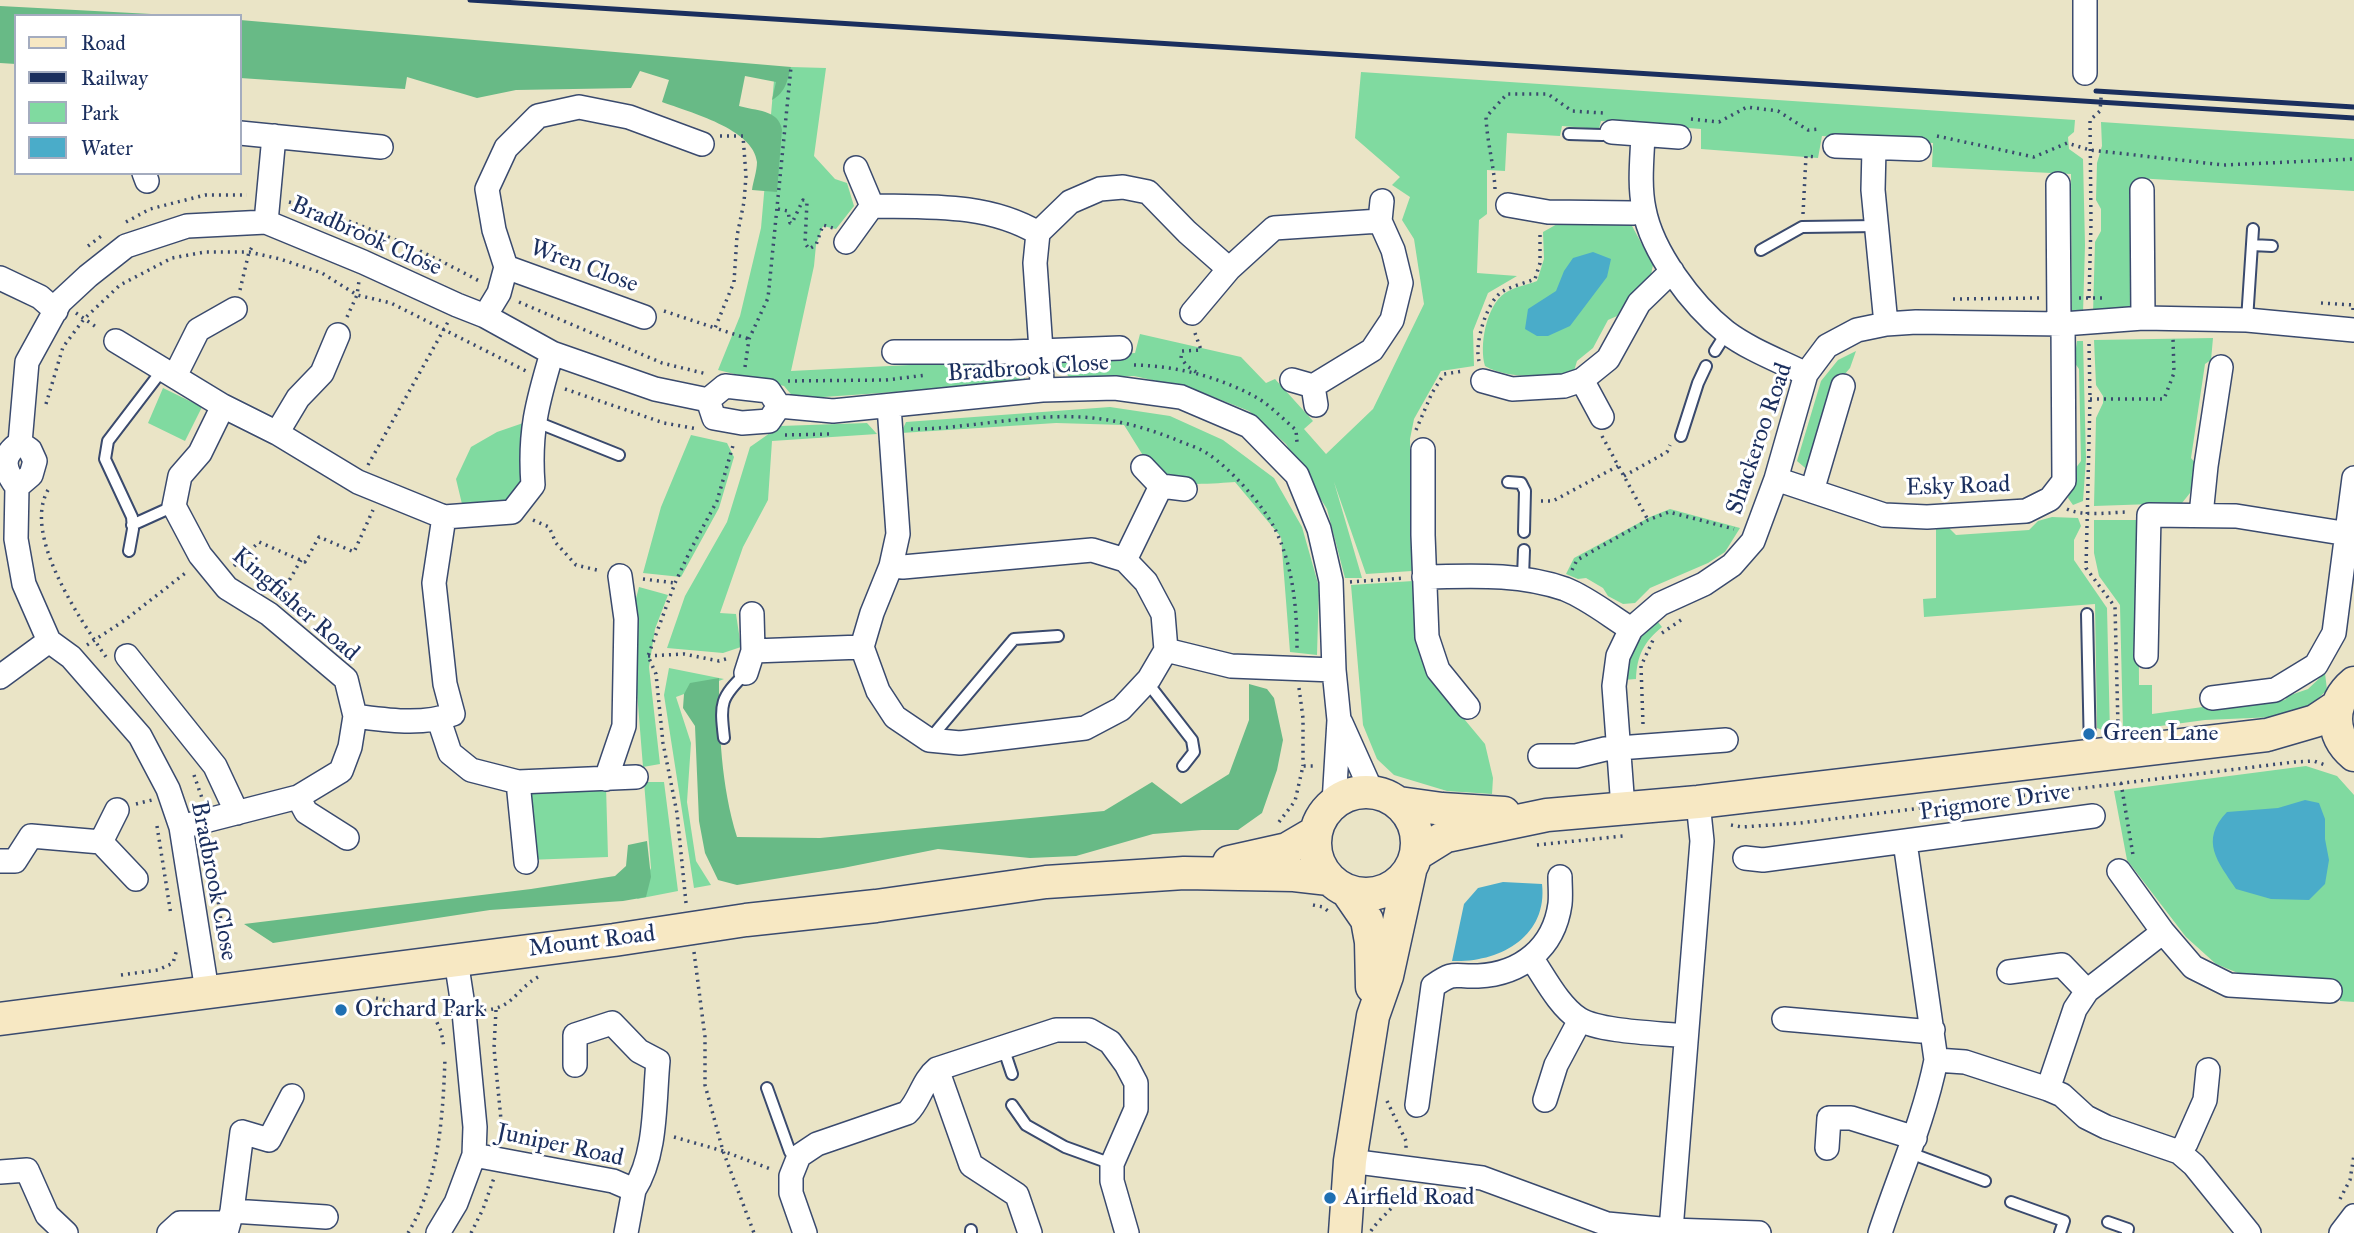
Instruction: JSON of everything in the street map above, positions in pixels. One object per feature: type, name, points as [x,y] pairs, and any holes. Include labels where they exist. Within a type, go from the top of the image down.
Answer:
[{"type":"street","points":[[2085,0],[2085,73]]},
{"type":"street","name":"Wren Close","points":[[485,316],[499,293],[506,267],[494,230],[487,189],[506,148],[538,116],[579,107],[629,117],[702,144]]},
{"type":"street","points":[[1612,123],[1643,135],[1679,128]]},
{"type":"street","points":[[242,133],[381,147]]},
{"type":"street","points":[[1643,135],[1641,187],[1644,211],[1653,237],[1672,271],[1707,316],[1721,341],[1745,344],[1807,374]]},
{"type":"street","points":[[266,222],[274,136]]},
{"type":"street","points":[[1830,144],[1874,148],[1927,143]]},
{"type":"street","points":[[1874,148],[1873,190],[1886,324]]},
{"type":"street","points":[[856,168],[872,206]]},
{"type":"street","name":"Esky Road","points":[[1776,479],[1884,515],[1916,517],[2025,511],[2050,499],[2064,481],[2058,184]]},
{"type":"street","points":[[1042,390],[1035,263],[1038,233],[1070,202],[1100,189],[1123,187],[1148,192],[1187,232],[1229,269]]},
{"type":"street","points":[[2142,190],[2143,308]]},
{"type":"street","points":[[1502,198],[1548,212],[1644,211]]},
{"type":"street","points":[[872,206],[978,210],[1019,221],[1038,233]]},
{"type":"street","points":[[846,242],[872,206]]},
{"type":"street","points":[[1192,313],[1229,269],[1275,228],[1381,211],[1401,283],[1392,320],[1372,350],[1307,390]]},
{"type":"street","name":"Bradbrook Close","points":[[207,991],[181,827],[155,793],[140,736],[71,657],[49,642],[24,584],[16,539],[17,488],[5,472],[5,461],[9,450],[20,443],[27,362],[58,306],[88,276],[126,246],[187,226],[266,222],[485,316],[552,353],[654,389],[708,400]]},
{"type":"street","name":"Wren Close","points":[[506,267],[643,317]]},
{"type":"street","points":[[1482,375],[1512,388],[1564,386],[1582,380],[1608,359],[1639,303],[1672,271]]},
{"type":"street","points":[[0,278],[58,306]]},
{"type":"street","name":"Shackeroo Road","points":[[1627,822],[1617,748],[1615,676],[1618,656],[1630,629],[1660,604],[1704,584],[1732,565],[1753,541],[1776,479],[1807,374],[1827,346],[1857,330],[1886,324],[2061,324],[2088,322],[2143,308],[2247,320],[2353,324]]},
{"type":"street","points":[[169,372],[198,330],[235,309]]},
{"type":"street","points":[[277,433],[298,398],[322,373],[338,335]]},
{"type":"street","points":[[116,341],[223,407],[277,433],[358,482],[444,517],[512,512],[533,485],[531,456],[534,421],[552,353]]},
{"type":"street","points":[[894,352],[1120,348]]},
{"type":"street","points":[[2202,514],[2206,466],[2221,367]]},
{"type":"street","points":[[1582,380],[1601,426]]},
{"type":"street","points":[[744,387],[725,386],[708,400],[714,418],[742,423],[769,421],[779,406]]},
{"type":"street","points":[[1812,491],[1843,386]]},
{"type":"street","name":"Bradbrook Close","points":[[744,387],[769,391],[779,406],[890,418],[1042,390],[1115,388],[1181,397],[1249,426],[1297,475],[1320,529],[1331,581],[1334,670],[1339,720],[1334,803]]},
{"type":"street","points":[[174,506],[180,476],[200,453],[223,407]]},
{"type":"street","points":[[890,418],[898,534],[891,566],[862,647],[878,691],[895,717],[929,740],[960,743],[1085,728],[1121,709],[1147,682],[1166,650],[1163,614],[1146,582],[1125,560],[1092,550],[891,566]]},
{"type":"street","points":[[1423,450],[1427,637],[1438,670],[1468,707]]},
{"type":"street","points":[[1143,467],[1161,486],[1185,489]]},
{"type":"street","points":[[2212,698],[2275,690],[2316,665],[2334,633],[2350,535],[2354,478]]},
{"type":"street","points":[[1125,560],[1161,486]]},
{"type":"street","name":"Kingfisher Road","points":[[174,506],[203,558],[227,588],[270,614],[346,679],[355,716],[350,747],[341,771],[298,797],[181,827]]},
{"type":"street","points":[[2146,656],[2149,515],[2236,516],[2350,535]]},
{"type":"street","points":[[355,716],[397,722],[439,720],[453,714],[445,684],[434,583],[444,517]]},
{"type":"street","points":[[606,779],[624,726],[626,619],[620,576]]},
{"type":"street","points":[[1424,577],[1522,577],[1567,590],[1630,629]]},
{"type":"street","points":[[746,673],[753,651],[752,614]]},
{"type":"street","points":[[0,677],[49,642]]},
{"type":"street","points":[[753,651],[862,647]]},
{"type":"street","points":[[1166,650],[1231,666],[1334,670]]},
{"type":"street","points":[[117,654],[215,766],[237,813]]},
{"type":"street","points":[[1373,1016],[1371,942],[1367,920],[1335,894],[1319,865],[1315,848],[1316,832],[1322,815],[1346,795],[1359,792],[1442,809],[1627,822],[1698,802],[2267,735],[2315,721],[2345,695]]},
{"type":"street","points":[[2345,695],[2335,722],[2345,757]]},
{"type":"street","points":[[439,720],[450,753],[471,770],[518,782],[636,777]]},
{"type":"street","name":"Bradbrook Close","points":[[1339,720],[1386,797]]},
{"type":"street","points":[[2267,735],[2318,742],[2345,757]]},
{"type":"street","points":[[1540,756],[1576,756],[1644,745],[1726,740]]},
{"type":"street","points":[[518,782],[526,862]]},
{"type":"street","points":[[298,797],[306,812],[347,838]]},
{"type":"street","points":[[1345,1233],[1350,1161],[1373,1016],[1387,976],[1418,835],[1411,818],[1386,797]]},
{"type":"street","points":[[1671,1230],[1702,841],[1698,802]]},
{"type":"street","points":[[101,842],[117,810]]},
{"type":"street","points":[[1335,894],[1375,894],[1395,886],[1413,863],[1446,836],[1547,815]]},
{"type":"street","name":"Prigmore Drive","points":[[1745,858],[1763,860],[2093,816]]},
{"type":"street","name":"Mount Road","points":[[1184,873],[1287,849],[1316,832]]},
{"type":"street","points":[[0,861],[15,861],[30,836],[101,842],[136,878]]},
{"type":"street","name":"Prigmore Drive","points":[[1880,1233],[1929,1094],[1936,1060],[1905,842]]},
{"type":"street","points":[[2127,864],[2163,932],[2193,967],[2230,985],[2330,991]]},
{"type":"street","name":"Mount Road","points":[[0,1018],[1046,882],[1184,873],[1293,876],[1335,894]]},
{"type":"street","points":[[1417,1105],[1433,986],[1449,974],[1479,976],[1504,971],[1532,959],[1553,928],[1560,905],[1560,877]]},
{"type":"street","points":[[2048,1089],[2075,1009],[2087,991],[2163,932]]},
{"type":"street","points":[[1532,959],[1565,1006],[1580,1020],[1604,1027],[1686,1036]]},
{"type":"street","points":[[438,1233],[456,1203],[474,1155],[475,1127],[456,960]]},
{"type":"street","points":[[2008,972],[2062,965],[2087,991]]},
{"type":"street","points":[[1784,1019],[1933,1030]]},
{"type":"street","points":[[1545,1100],[1556,1065],[1580,1020]]},
{"type":"street","name":"Juniper Road","points":[[575,1065],[575,1035],[612,1023],[639,1051],[658,1061],[652,1130],[643,1176],[634,1189],[626,1233]]},
{"type":"street","points":[[805,1233],[791,1193],[795,1166],[817,1144],[907,1113],[913,1108],[929,1076],[937,1069],[1056,1030],[1088,1030],[1110,1042],[1136,1083],[1136,1109],[1112,1164],[1112,1181],[1127,1233]]},
{"type":"street","points":[[1936,1060],[1965,1062],[2048,1089],[2062,1095],[2086,1117],[2106,1127],[2179,1152],[2194,1165],[2249,1233]]},
{"type":"street","points":[[937,1069],[971,1165],[1017,1195],[1030,1233]]},
{"type":"street","points":[[2179,1152],[2186,1143],[2205,1100],[2208,1070]]},
{"type":"street","points":[[228,1222],[242,1132],[270,1140],[292,1096]]},
{"type":"street","points":[[1827,1148],[1829,1118],[1851,1118],[1912,1146]]},
{"type":"street","name":"Juniper Road","points":[[474,1155],[613,1181],[634,1189]]},
{"type":"street","points":[[1350,1161],[1482,1178],[1601,1226],[1759,1233]]},
{"type":"street","points":[[0,1172],[27,1170],[47,1214],[65,1233]]},
{"type":"street","points":[[2341,1233],[2346,1208]]},
{"type":"street","points":[[169,1233],[180,1223],[326,1217]]},
{"type":"lane","points":[[1569,134],[1602,135],[1612,123]]},
{"type":"lane","points":[[1761,250],[1802,227],[1877,226]]},
{"type":"lane","points":[[2247,320],[2253,229]]},
{"type":"lane","points":[[2252,245],[2272,246]]},
{"type":"lane","points":[[1681,436],[1706,366]]},
{"type":"lane","points":[[129,551],[132,525],[128,508],[105,460],[108,441],[169,372]]},
{"type":"lane","points":[[534,421],[619,455]]},
{"type":"lane","points":[[1508,482],[1521,483],[1525,491],[1524,532]]},
{"type":"lane","points":[[132,525],[174,506]]},
{"type":"lane","points":[[1522,577],[1524,550]]},
{"type":"lane","points":[[2087,614],[2090,755]]},
{"type":"lane","points":[[929,740],[1014,639],[1058,636]]},
{"type":"lane","points":[[724,738],[723,701],[729,689],[746,673]]},
{"type":"lane","points":[[1147,682],[1192,740],[1194,752],[1183,766]]},
{"type":"lane","points":[[1003,1047],[1012,1074]]},
{"type":"lane","points":[[767,1088],[795,1166]]},
{"type":"lane","points":[[1012,1105],[1026,1125],[1065,1147],[1112,1164]]},
{"type":"lane","points":[[1912,1146],[1985,1181]]},
{"type":"lane","points":[[2011,1202],[2064,1221],[2060,1233]]},
{"type":"lane","points":[[2108,1222],[2128,1229],[2127,1233]]},
{"type":"path","points":[[744,387],[749,339],[768,298],[791,67]]},
{"type":"path","points":[[2085,73],[2102,83],[2100,111],[2090,120],[2087,568],[2115,607],[2118,737]]},
{"type":"path","points":[[1502,198],[1487,144],[1486,117],[1507,94],[1548,94],[1572,111],[1612,123]]},
{"type":"path","points":[[1679,128],[1719,122],[1747,107],[1779,111],[1830,144]]},
{"type":"path","points":[[702,144],[706,136],[743,136],[746,177],[733,282],[715,328]]},
{"type":"path","points":[[1927,143],[2034,157],[2067,143],[2090,150],[2224,165],[2354,159]]},
{"type":"path","points":[[1802,227],[1806,156],[1830,144]]},
{"type":"path","points":[[778,209],[788,211],[792,223],[803,200],[807,202],[805,243],[809,249],[816,245],[823,225],[836,229],[846,242]]},
{"type":"path","points":[[235,309],[249,253],[266,222]]},
{"type":"path","points":[[1482,375],[1477,352],[1485,317],[1501,292],[1535,279],[1540,263],[1540,229]]},
{"type":"path","points":[[46,414],[46,404],[63,347],[84,319],[120,285],[172,258],[205,252],[249,253],[280,258],[322,273],[356,295],[391,303],[573,393],[664,423],[701,430]]},
{"type":"path","points":[[1951,299],[2089,298],[2143,308]]},
{"type":"path","points":[[2314,303],[2353,305],[2353,324]]},
{"type":"path","points":[[58,306],[84,319],[116,341]]},
{"type":"path","points":[[358,482],[457,306]]},
{"type":"path","points":[[643,317],[650,306],[749,339]]},
{"type":"path","points":[[1192,313],[1192,323],[1202,350],[1182,351],[1181,358],[1186,366],[1198,373]]},
{"type":"path","points":[[2090,399],[2164,399],[2174,373],[2173,334]]},
{"type":"path","points":[[890,418],[920,429],[1010,419],[1079,417],[1118,421],[1160,433],[1208,453],[1250,493],[1275,528],[1290,570],[1297,618],[1297,670],[1303,718],[1303,766],[1295,801],[1282,820],[1274,826]]},
{"type":"path","points":[[742,423],[734,435],[734,448],[717,501],[675,583],[648,656],[656,674],[663,743],[677,813],[688,930],[694,954],[705,1037],[705,1085],[723,1151],[754,1233]]},
{"type":"path","points":[[1601,426],[1618,466],[1648,520]]},
{"type":"path","points":[[773,435],[839,433]]},
{"type":"path","points":[[1624,476],[1667,452],[1672,440],[1681,436]]},
{"type":"path","points":[[1525,501],[1553,501],[1618,466]]},
{"type":"path","points":[[52,484],[41,502],[43,538],[74,608],[94,640],[117,654]]},
{"type":"path","points":[[220,580],[259,541],[305,562],[319,537],[354,552],[381,492]]},
{"type":"path","points":[[2060,504],[2072,512],[2140,512]]},
{"type":"path","points":[[512,512],[549,527],[556,542],[576,565],[620,576],[675,583]]},
{"type":"path","points":[[1569,578],[1577,560],[1648,520],[1669,512],[1743,531]]},
{"type":"path","points":[[71,657],[125,620],[203,558]]},
{"type":"path","points":[[270,614],[301,560]]},
{"type":"path","points":[[1348,582],[1424,577]]},
{"type":"path","points":[[1644,745],[1641,666],[1654,639],[1686,617]]},
{"type":"path","points":[[104,633],[117,654]]},
{"type":"path","points":[[648,656],[684,654],[719,661],[753,651]]},
{"type":"path","points":[[1721,824],[1742,827],[1800,823],[2345,757]]},
{"type":"path","points":[[1303,766],[1320,766]]},
{"type":"path","points":[[119,976],[158,970],[173,963],[177,942],[223,934],[204,805],[193,775]]},
{"type":"path","points":[[2122,783],[2127,864]]},
{"type":"path","points":[[117,810],[155,793]]},
{"type":"path","points":[[1528,846],[1627,822]]},
{"type":"path","points":[[156,824],[172,920]]},
{"type":"path","points":[[1312,905],[1323,907],[1335,894]]},
{"type":"path","points":[[484,1010],[496,1010],[506,1004],[530,981],[543,974]]},
{"type":"path","points":[[408,1233],[423,1201],[439,1141],[443,1114],[445,1055],[441,1031],[434,1016]]},
{"type":"path","points":[[1371,1233],[1379,1219],[1391,1211],[1400,1197],[1405,1167],[1406,1141],[1392,1116],[1385,1094]]},
{"type":"path","points":[[652,1130],[723,1151],[795,1166]]},
{"type":"path","points":[[2346,1208],[2354,1155]]},
{"type":"green space","points":[[0,6],[151,14],[14,14],[14,64],[0,63]]},
{"type":"green space","points":[[242,20],[791,67],[783,90],[772,100],[776,82],[745,76],[739,106],[771,114],[780,123],[782,130],[777,192],[752,190],[757,162],[753,150],[745,140],[718,123],[662,102],[669,80],[640,71],[631,88],[516,90],[477,98],[407,77],[405,89],[242,78]]},
{"type":"green space","points":[[826,68],[814,156],[835,179],[847,183],[854,206],[836,229],[823,226],[816,245],[814,266],[791,371],[1028,359],[1024,383],[795,399],[784,386],[718,370],[740,316],[761,228],[775,69]]},
{"type":"green space","points":[[1361,72],[2075,120],[2074,132],[2068,137],[2069,149],[2083,159],[2083,314],[2072,314],[2071,174],[1932,167],[1933,143],[1822,136],[1818,158],[1701,149],[1701,129],[1601,121],[1599,129],[1562,126],[1560,136],[1507,133],[1505,171],[1487,170],[1487,214],[1479,220],[1477,273],[1517,276],[1488,293],[1473,331],[1474,366],[1441,371],[1414,419],[1410,439],[1412,571],[1366,574],[1334,482],[1362,578],[1345,578],[1327,509],[1286,444],[1249,411],[1193,389],[1134,376],[1071,379],[1052,358],[1135,353],[1140,334],[1241,357],[1266,383],[1275,379],[1313,421],[1304,429],[1326,454],[1373,409],[1424,304],[1414,239],[1402,220],[1410,197],[1392,185],[1400,177],[1355,138]]},
{"type":"green space","points":[[2101,122],[2354,139],[2354,191],[2136,178],[2138,311],[2093,314],[2095,242],[2101,231],[2101,209],[2096,200],[2097,163],[2102,146]]},
{"type":"green space","points":[[1559,223],[1631,224],[1653,265],[1651,275],[1632,293],[1617,316],[1608,320],[1593,348],[1577,361],[1574,371],[1528,376],[1504,373],[1485,366],[1484,338],[1493,307],[1505,293],[1537,281],[1544,259],[1543,232]]},
{"type":"green space","points":[[2213,338],[2211,360],[2205,364],[2191,458],[2196,464],[2190,493],[2182,503],[2094,506],[2096,418],[2103,403],[2103,396],[2096,385],[2094,340]]},
{"type":"green space","points":[[2077,341],[2083,341],[2086,459],[2083,501],[2073,505],[2068,498],[2075,469],[2081,461],[2079,369],[2074,362]]},
{"type":"green space","points":[[1856,351],[1850,368],[1838,382],[1810,472],[1797,461],[1821,381],[1838,360]]},
{"type":"green space","points":[[163,388],[202,407],[185,441],[148,423]]},
{"type":"green space","points":[[1110,407],[1170,416],[1223,440],[1274,478],[1302,527],[1319,587],[1317,655],[1290,652],[1281,537],[1235,482],[1188,484],[1164,479],[1147,461],[1124,425],[1056,423],[901,433],[906,422]]},
{"type":"green space","points":[[529,421],[526,482],[509,506],[462,504],[456,479],[471,447],[497,432]]},
{"type":"green space","points":[[867,423],[877,434],[772,441],[768,500],[743,547],[720,613],[736,614],[741,647],[723,653],[667,648],[685,596],[727,522],[750,447],[780,426]]},
{"type":"green space","points":[[691,435],[727,443],[734,457],[719,508],[681,577],[643,573],[661,507]]},
{"type":"green space","points":[[1670,509],[1740,528],[1725,552],[1708,563],[1650,588],[1635,603],[1623,604],[1586,578],[1578,579],[1566,574],[1574,558]]},
{"type":"green space","points":[[2052,517],[2078,518],[2081,526],[2074,540],[2074,560],[2107,608],[2110,733],[2097,728],[2095,604],[1924,617],[1923,599],[1936,598],[1936,528],[1948,527],[1956,535],[2029,530],[2038,521]]},
{"type":"green space","points":[[2094,520],[2138,520],[2139,685],[2152,685],[2152,714],[2246,701],[2250,704],[2285,700],[2288,696],[2308,689],[2325,673],[2327,690],[2309,707],[2275,717],[2205,720],[2123,731],[2120,605],[2099,576],[2094,553]]},
{"type":"green space","points":[[1413,581],[1414,621],[1430,678],[1485,744],[1493,778],[1492,794],[1447,791],[1394,775],[1377,759],[1363,725],[1351,585]]},
{"type":"green space","points":[[639,587],[668,595],[655,629],[649,667],[660,764],[643,767],[631,617]]},
{"type":"green space","points":[[1654,617],[1662,627],[1650,638],[1643,650],[1636,679],[1623,680],[1632,645],[1640,631]]},
{"type":"green space","points":[[669,668],[724,679],[676,697],[691,743],[687,802],[696,861],[711,885],[694,888],[664,695]]},
{"type":"green space","points":[[719,678],[722,758],[727,798],[737,837],[820,838],[1104,811],[1152,782],[1181,804],[1229,774],[1249,720],[1249,684],[1267,689],[1274,698],[1283,740],[1277,770],[1262,813],[1238,830],[1153,834],[1076,856],[1030,858],[938,849],[737,885],[718,880],[705,853],[699,821],[695,726],[683,708],[684,694],[690,683]]},
{"type":"green space","points":[[2306,766],[2337,776],[2354,795],[2354,1002],[2340,1001],[2340,982],[2250,978],[2216,964],[2186,937],[2127,860],[2114,791]]},
{"type":"green space","points":[[644,782],[664,782],[678,891],[637,899],[651,868]]},
{"type":"green space","points":[[606,786],[608,857],[527,860],[525,789]]},
{"type":"green space","points":[[647,841],[651,877],[646,897],[490,910],[273,943],[244,924],[531,889],[615,876],[626,866],[628,845]]},
{"type":"water","points":[[1593,252],[1611,259],[1607,277],[1570,326],[1548,336],[1537,336],[1525,329],[1528,309],[1556,291],[1573,258]]},
{"type":"water","points":[[2305,800],[2319,803],[2325,819],[2329,860],[2325,884],[2309,900],[2271,899],[2236,889],[2214,851],[2214,832],[2227,812],[2278,808]]},
{"type":"water","points":[[1503,882],[1542,884],[1542,903],[1529,932],[1503,951],[1487,957],[1452,961],[1464,904],[1478,888]]},
{"type":"railway","points":[[470,0],[2354,118]]},
{"type":"railway","points":[[2096,91],[2354,107]]},
{"type":"place","name":"Green Lane","points":[[2089,734]]},
{"type":"place","name":"Orchard Park","points":[[341,1010]]},
{"type":"place","name":"Airfield Road","points":[[1330,1198]]}]
